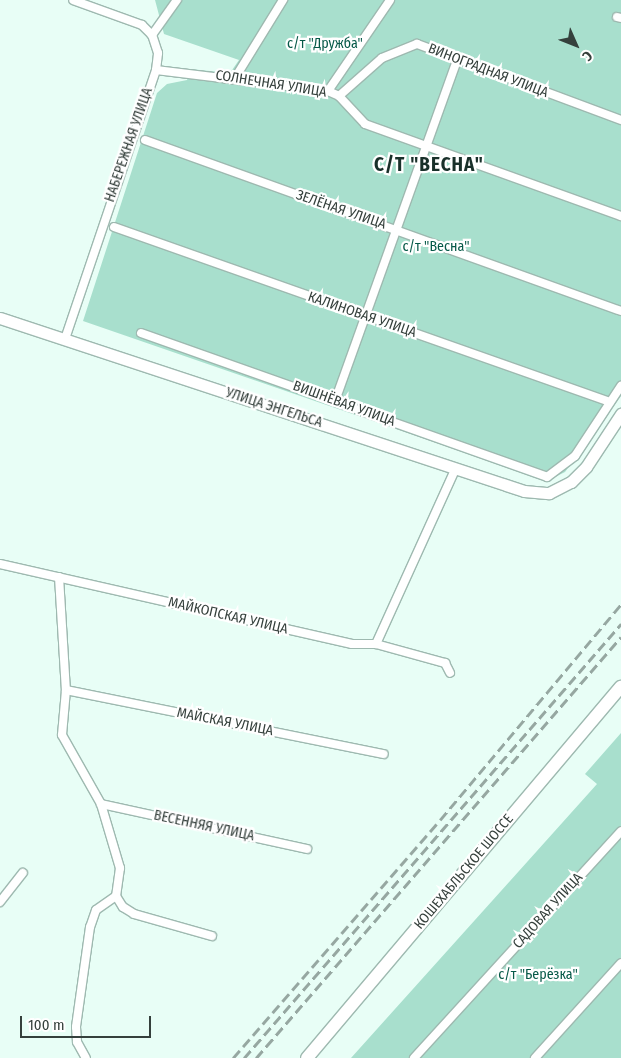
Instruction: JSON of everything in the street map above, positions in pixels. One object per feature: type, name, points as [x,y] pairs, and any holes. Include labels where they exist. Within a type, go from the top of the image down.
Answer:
[{"type":"main road","name":"КОШЕХАБЛЬСКОЕ ШОССЕ","points":[[307,1058],[620,690]]},
{"type":"street","points":[[72,0],[142,25],[152,35],[177,0]]},
{"type":"street","points":[[235,78],[241,65],[284,0]]},
{"type":"street","points":[[328,91],[390,0]]},
{"type":"street","name":"НАБЕРЕЖНАЯ УЛИЦА","points":[[65,339],[156,70],[158,53],[152,35]]},
{"type":"street","name":"ВИНОГРАДНАЯ УЛИЦА","points":[[339,96],[375,64],[401,48],[417,44],[457,61],[621,120]]},
{"type":"street","points":[[335,401],[457,61]]},
{"type":"street","name":"СОЛНЕЧНАЯ УЛИЦА","points":[[156,70],[192,72],[328,91],[339,96],[365,124],[621,216]]},
{"type":"street","name":"ЗЕЛЁНАЯ УЛИЦА","points":[[145,140],[398,229],[621,311]]},
{"type":"street","name":"КАЛИНОВАЯ УЛИЦА","points":[[114,227],[610,402]]},
{"type":"street","name":"УЛИЦА ЭНГЕЛЬСА","points":[[0,318],[524,491],[549,494],[571,482],[586,467],[621,414]]},
{"type":"street","name":"ВИШНЁВАЯ УЛИЦА","points":[[141,333],[547,477],[575,456],[610,402]]},
{"type":"street","points":[[610,402],[621,386]]},
{"type":"street","points":[[376,644],[456,468]]},
{"type":"street","name":"МАЙКОПСКАЯ УЛИЦА","points":[[0,564],[352,644],[376,644],[445,663],[450,673]]},
{"type":"street","points":[[59,577],[66,690],[62,735],[101,804],[120,868],[116,896],[123,907],[134,914],[212,936]]},
{"type":"street","name":"МАЙСКАЯ УЛИЦА","points":[[66,690],[384,754]]},
{"type":"street","name":"ВЕСЕННЯЯ УЛИЦА","points":[[101,804],[307,849]]},
{"type":"street","name":"САДОВАЯ УЛИЦА","points":[[414,1058],[621,831]]},
{"type":"street","points":[[0,902],[23,873]]},
{"type":"street","points":[[86,1058],[77,1042],[76,1027],[90,927],[96,910],[116,896]]},
{"type":"street","points":[[534,1058],[621,963]]},
{"type":"green space","name":"с/т \"Весна\"","points":[[155,0],[621,0],[621,396],[565,472],[547,481],[83,321],[157,93],[167,84],[187,80],[190,69],[230,73],[239,60],[164,34]]},
{"type":"green space","name":"с/т \"Берёзка\"","points":[[621,733],[621,1058],[351,1058],[597,784],[585,774]]},
{"type":"railway","points":[[233,1058],[440,820],[621,604]]},
{"type":"railway","points":[[244,1058],[621,624]]},
{"type":"railway","points":[[256,1058],[621,637]]},
{"type":"district","name":"С/Т \"ВЕСНА\"","points":[[429,165]]},
{"type":"park label","name":"с/т \"Дружба\"","points":[[325,44]]}]
